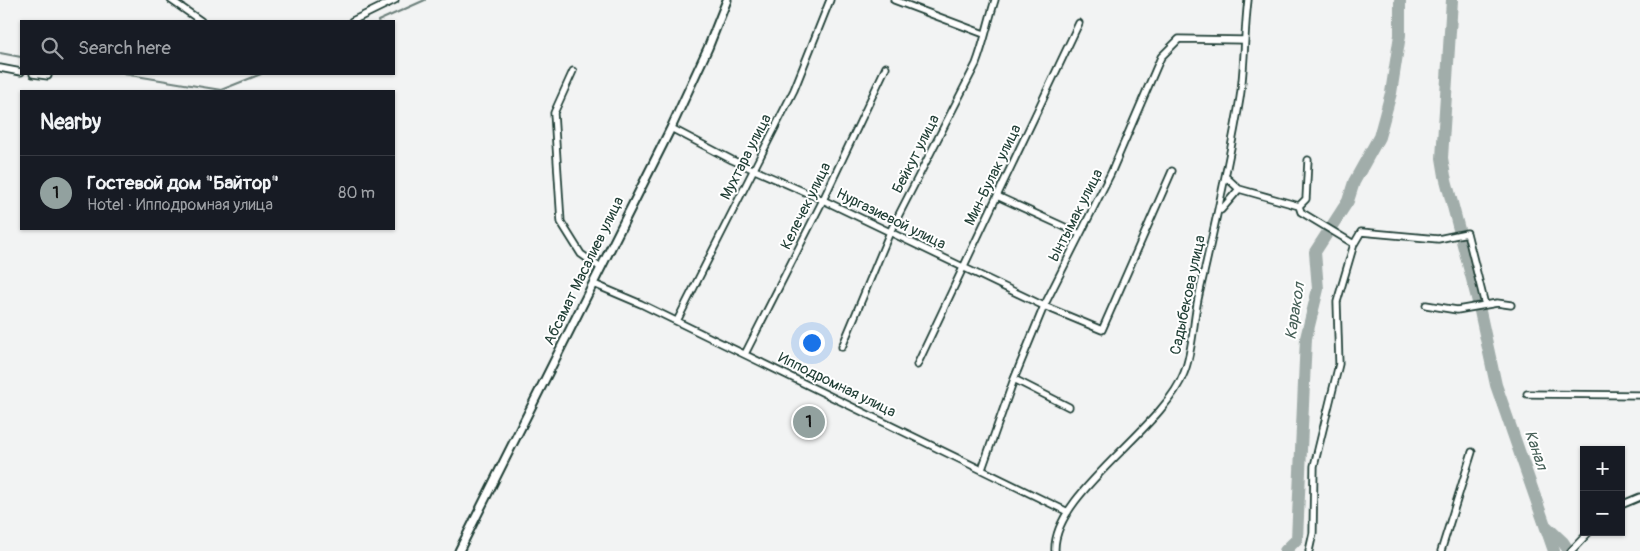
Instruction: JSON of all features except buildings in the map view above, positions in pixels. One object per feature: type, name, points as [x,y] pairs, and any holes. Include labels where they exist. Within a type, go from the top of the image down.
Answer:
[{"type":"street","points":[[171,0],[200,20]]},
{"type":"street","points":[[354,20],[395,0]]},
{"type":"street","name":"Абсамат Масалиев улица","points":[[459,551],[671,128],[708,48],[727,0]]},
{"type":"street","name":"Мухтара улица","points":[[677,321],[794,90],[830,0]]},
{"type":"street","points":[[894,0],[984,34]]},
{"type":"street","name":"Бейкут улица","points":[[842,347],[890,232],[976,64],[984,43],[984,34],[995,0]]},
{"type":"street","name":"Садыбекова улица","points":[[1055,551],[1054,539],[1068,512],[1172,396],[1185,373],[1198,300],[1219,212],[1240,96],[1248,0]]},
{"type":"street","name":"Мин-Булак улица","points":[[917,365],[962,266],[1079,22]]},
{"type":"street","name":"Ынтымак улица","points":[[982,469],[1014,378],[1044,306],[1111,172],[1161,57],[1179,39],[1244,40]]},
{"type":"street","name":"Келечек улица","points":[[745,354],[823,200],[886,67]]},
{"type":"street","points":[[0,68],[20,72]]},
{"type":"street","points":[[573,71],[554,113],[561,222],[581,254],[601,268]]},
{"type":"street","points":[[40,75],[48,76]]},
{"type":"street","name":"Нургазиевой улица","points":[[671,128],[732,160],[754,168],[823,200],[1044,306],[1102,330],[1172,171]]},
{"type":"street","points":[[1299,206],[1306,199],[1308,160]]},
{"type":"street","points":[[1226,176],[1239,189],[1299,206]]},
{"type":"street","points":[[1219,212],[1239,189]]},
{"type":"street","points":[[997,196],[1080,234]]},
{"type":"street","points":[[1299,206],[1301,212],[1354,244]]},
{"type":"street","points":[[1309,551],[1313,533],[1314,466],[1339,364],[1338,302],[1354,244],[1361,232],[1438,238],[1467,234],[1485,305]]},
{"type":"street","name":"Ипподромная улица","points":[[594,284],[677,321],[1068,512]]},
{"type":"street","points":[[1426,305],[1457,310],[1497,302],[1511,305]]},
{"type":"street","points":[[1014,378],[1069,407]]},
{"type":"street","points":[[1528,394],[1640,395]]},
{"type":"street","points":[[1442,551],[1472,452]]},
{"type":"street","points":[[1625,504],[1640,496]]},
{"type":"street","points":[[1571,551],[1585,536]]},
{"type":"waterway","points":[[380,20],[425,0]]},
{"type":"waterway","name":"Каракол","points":[[1285,551],[1297,539],[1306,338],[1318,289],[1315,252],[1348,201],[1354,182],[1379,137],[1391,93],[1400,35],[1400,0]]},
{"type":"waterway","points":[[1452,0],[1442,158],[1445,176],[1478,302],[1496,385],[1554,551]]},
{"type":"waterway","points":[[0,53],[20,57]]},
{"type":"waterway","points":[[130,75],[221,90]]},
{"type":"waterway","points":[[221,90],[258,75]]},
{"type":"waterway","name":"Канал","points":[[1546,526],[1563,542],[1569,551]]},
{"type":"place","name":"Гостевой дом \"Байтор\"","points":[[809,422]]}]
